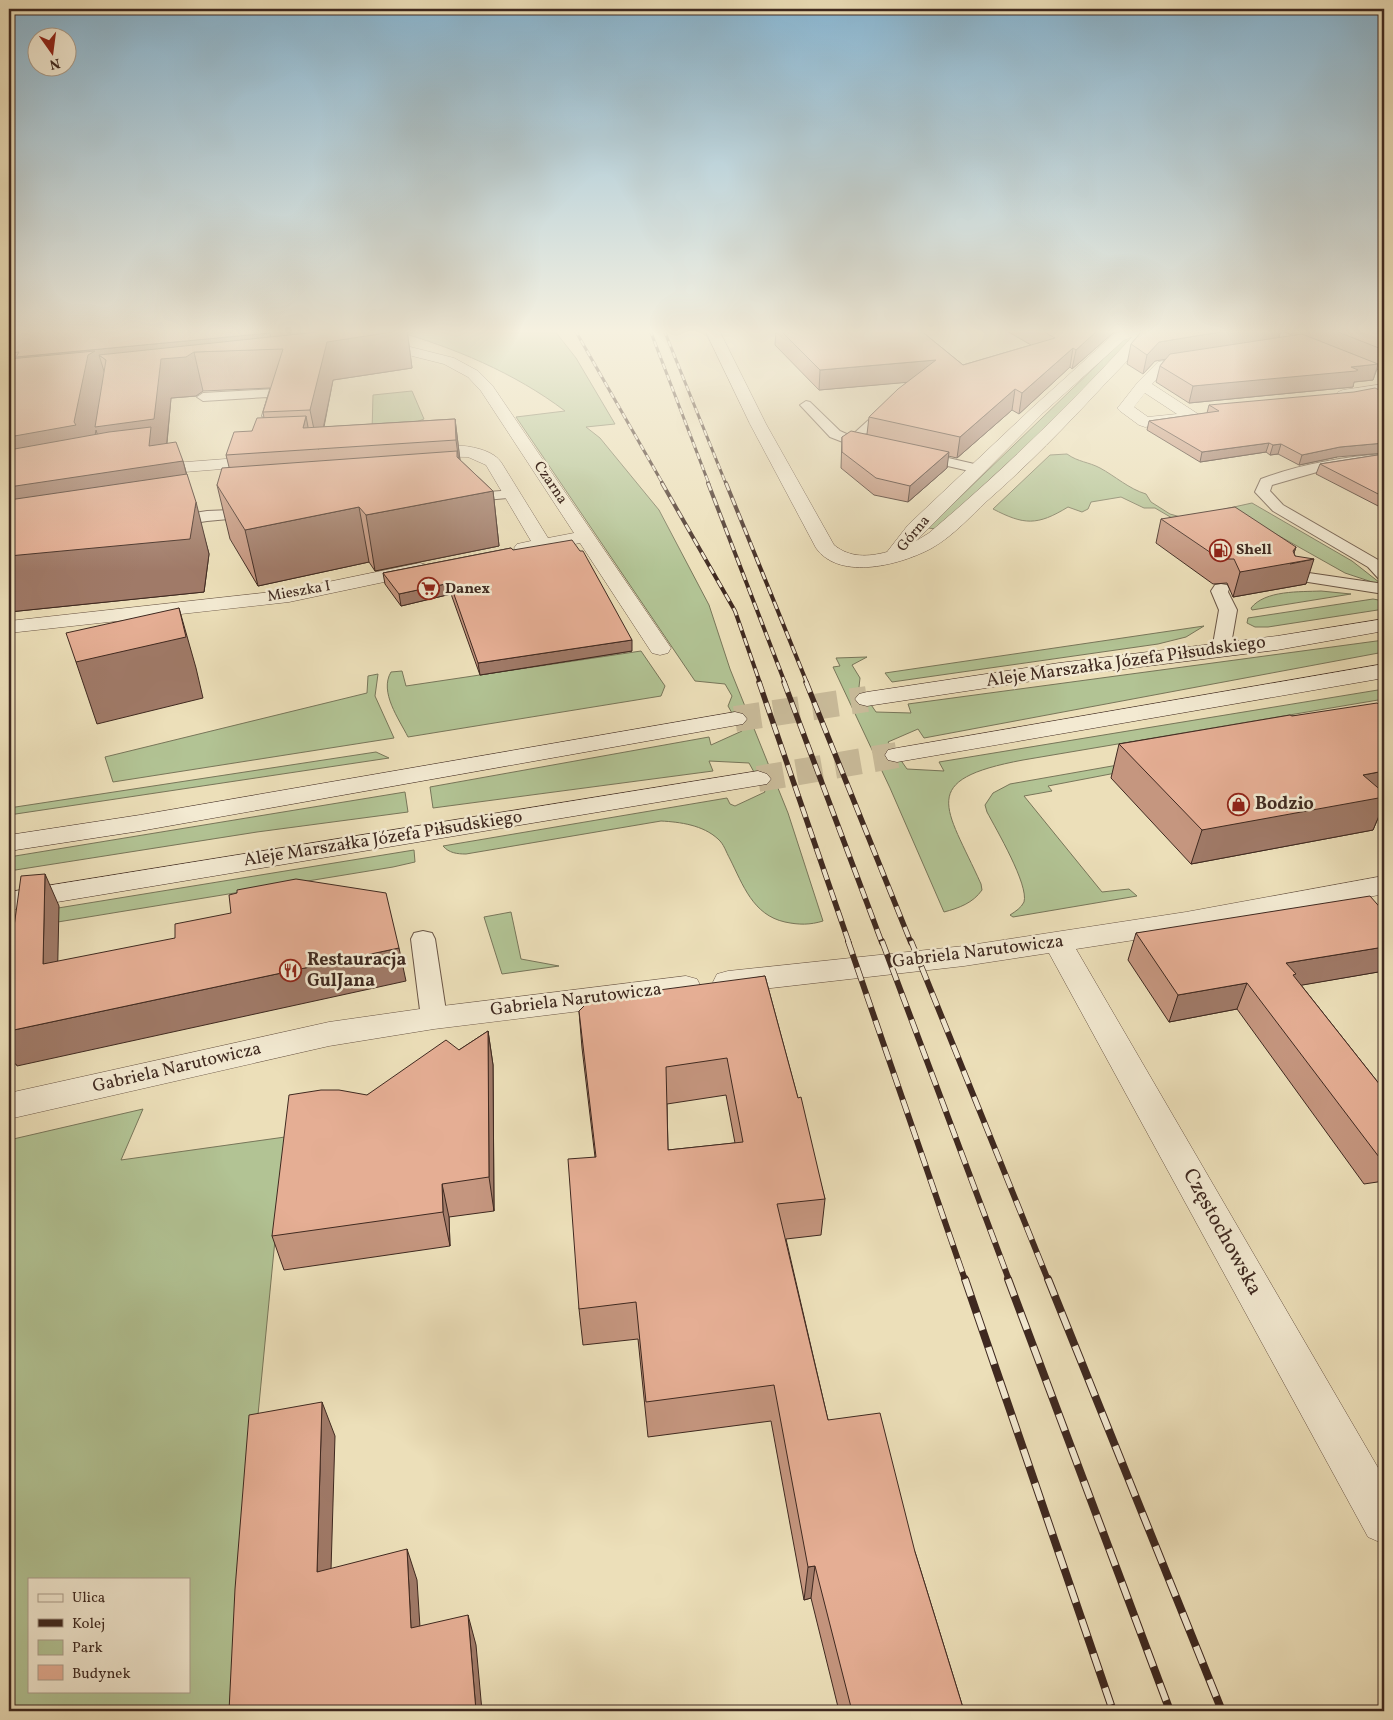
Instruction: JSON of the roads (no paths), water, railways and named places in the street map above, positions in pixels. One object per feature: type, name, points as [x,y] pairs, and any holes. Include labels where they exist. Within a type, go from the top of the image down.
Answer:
[{"type":"street","name":"Czarna","points":[[502,410],[660,648]]},
{"type":"street","points":[[751,410],[828,550],[841,558],[856,561],[877,560],[895,555]]},
{"type":"street","name":"Górna","points":[[895,555],[915,529],[1039,410]]},
{"type":"street","name":"Górna","points":[[895,555],[919,548],[936,537],[1044,439],[1072,410]]},
{"type":"street","points":[[1128,410],[1145,422],[1192,417],[1180,410]]},
{"type":"street","points":[[402,453],[450,450],[477,453],[494,462],[542,544]]},
{"type":"street","points":[[129,472],[255,454],[280,460]]},
{"type":"street","points":[[504,552],[586,536]]},
{"type":"street","name":"Mieszka I","points":[[9,627],[289,596],[438,566]]},
{"type":"street","name":"Aleje Marszałka Józefa Piłsudskiego","points":[[867,699],[1059,670],[1221,650],[1384,625]]},
{"type":"street","points":[[897,755],[1384,672]]},
{"type":"street","points":[[9,843],[140,823],[735,719]]},
{"type":"street","name":"Aleje Marszałka Józefa Piłsudskiego","points":[[9,901],[758,779]]},
{"type":"street","name":"Gabriela Narutowicza","points":[[9,1106],[329,1034],[434,1018],[822,971],[964,956],[1186,922],[1384,885]]},
{"type":"street","name":"Częstochowska","points":[[1058,942],[1384,1521]]},
{"type":"lane","points":[[264,429],[270,410]]},
{"type":"lane","points":[[811,410],[835,434],[853,441],[881,447]]},
{"type":"lane","points":[[853,441],[887,410]]},
{"type":"lane","points":[[908,453],[978,469]]},
{"type":"lane","points":[[1384,458],[1330,464],[1292,471],[1266,482],[1262,492],[1278,508],[1374,564],[1384,575]]},
{"type":"lane","points":[[453,498],[512,494]]},
{"type":"lane","points":[[160,524],[207,516],[266,512]]},
{"type":"lane","points":[[1295,576],[1384,589]]},
{"type":"lane","points":[[1220,589],[1218,591],[1219,595],[1228,610],[1221,650]]},
{"type":"lane","points":[[423,939],[434,1018]]},
{"type":"tunnel","points":[[735,719],[867,699]]},
{"type":"tunnel","points":[[758,779],[897,755]]},
{"type":"railway","points":[[621,410],[663,484]]},
{"type":"railway","points":[[681,410],[709,484]]},
{"type":"railway","points":[[696,410],[726,484]]},
{"type":"railway","points":[[662,483],[735,611],[760,683]]},
{"type":"railway","points":[[708,483],[785,683]]},
{"type":"railway","points":[[726,483],[807,683]]},
{"type":"railway","points":[[759,682],[849,943]]},
{"type":"railway","points":[[784,682],[882,943]]},
{"type":"railway","points":[[806,682],[911,943]]},
{"type":"railway","points":[[848,941],[965,1280]]},
{"type":"railway","points":[[882,941],[1009,1280]]},
{"type":"railway","points":[[911,941],[1048,1280]]},
{"type":"railway","points":[[965,1279],[1113,1711]]},
{"type":"railway","points":[[1008,1279],[1170,1711]]},
{"type":"railway","points":[[1048,1279],[1222,1711]]},
{"type":"place","name":"Shell","points":[[1220,550]]},
{"type":"place","name":"Danex","points":[[429,589]]},
{"type":"place","name":"Bodzio","points":[[1239,804]]},
{"type":"place","name":"Restauracja GulJana","points":[[291,970]]}]
